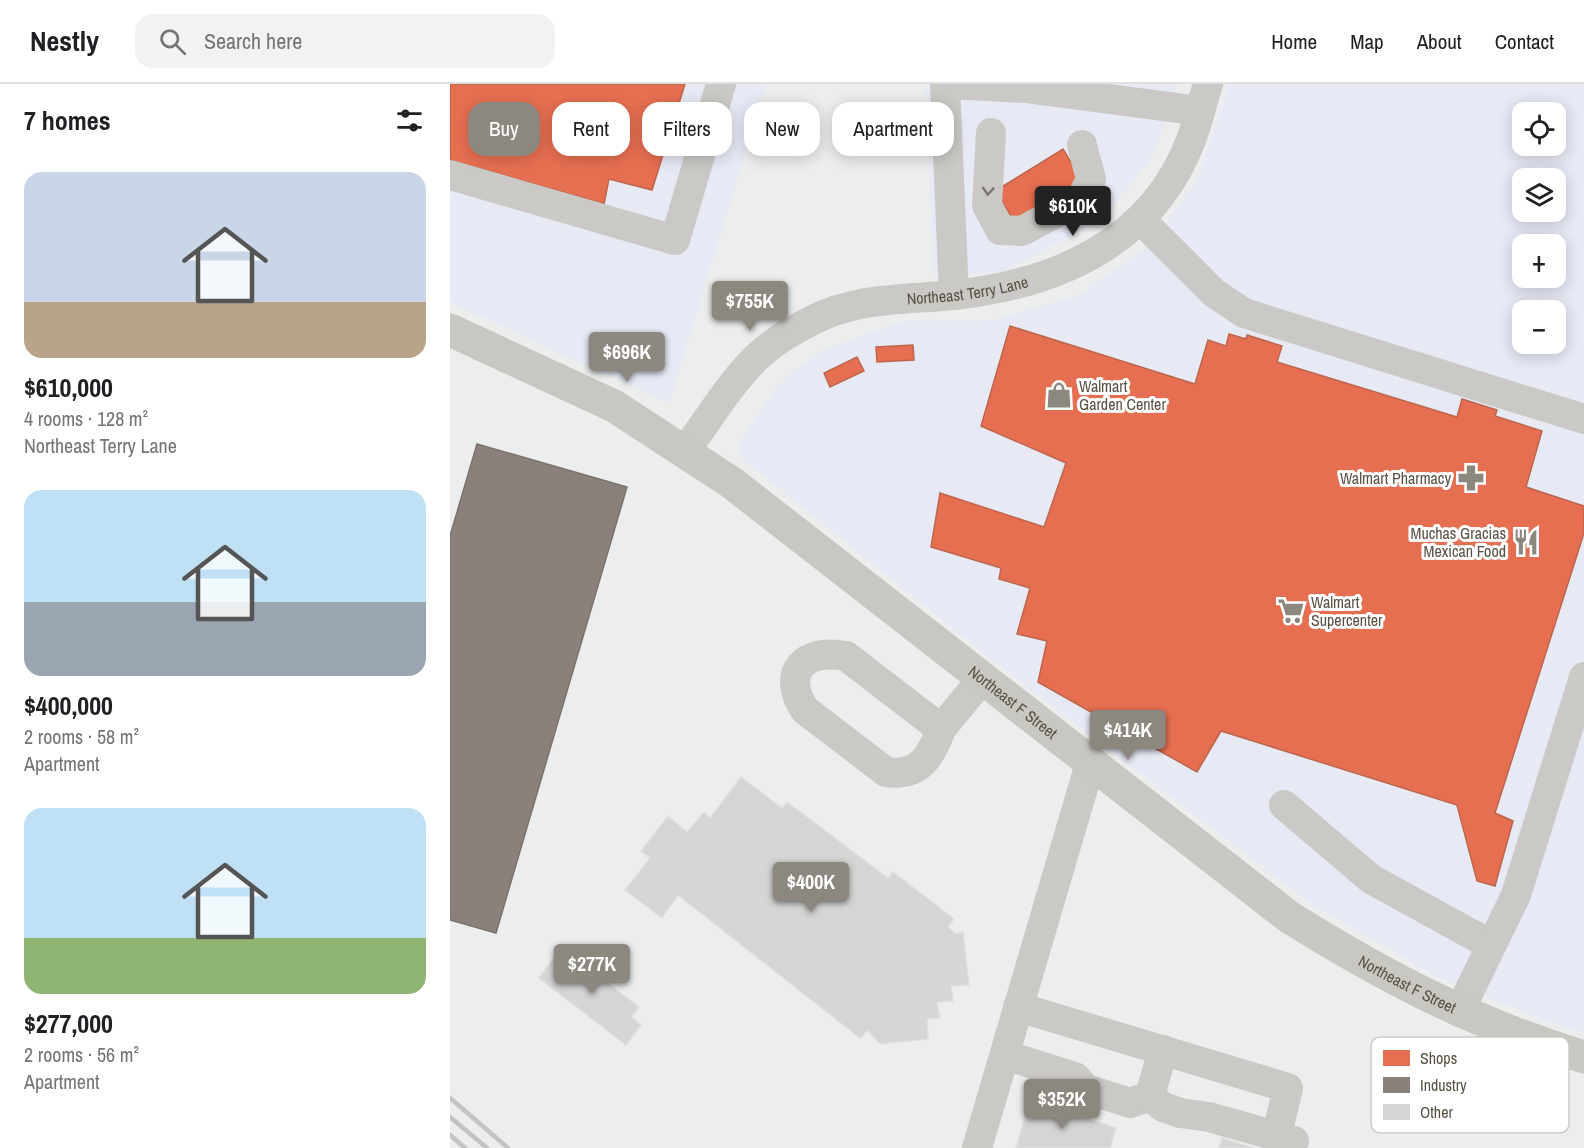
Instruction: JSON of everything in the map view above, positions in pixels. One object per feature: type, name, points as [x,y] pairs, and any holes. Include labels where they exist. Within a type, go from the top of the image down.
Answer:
[{"type":"main road","name":"Northeast F Street","points":[[450,330],[614,406],[732,483],[1089,764],[1289,917],[1367,965],[1459,1012],[1528,1037]]},
{"type":"main road","name":"Northeast F Street","points":[[1569,1052],[1584,1057]]},
{"type":"street","points":[[450,175],[675,240],[721,84]]},
{"type":"street","points":[[954,295],[947,84],[1026,86],[1204,97]]},
{"type":"street","name":"Northeast Terry Lane","points":[[685,451],[756,358],[777,341],[840,309],[878,299],[954,295],[1038,280],[1101,250],[1121,237],[1162,193],[1191,142],[1204,97]]},
{"type":"street","points":[[991,133],[987,205],[1000,230],[1022,231],[1081,199],[1091,179],[1082,145]]},
{"type":"street","points":[[1140,219],[1214,293],[1244,314],[1584,419]]},
{"type":"street","points":[[940,729],[846,656],[828,652],[816,654],[806,660],[799,670],[795,681],[796,697],[805,710],[886,771],[900,774],[915,770],[934,748],[940,729],[982,679]]},
{"type":"street","points":[[1459,1012],[1516,895],[1584,677]]},
{"type":"street","points":[[977,1148],[1089,764]]},
{"type":"street","points":[[1284,805],[1371,879],[1491,945]]},
{"type":"street","points":[[1018,1007],[1288,1088],[1286,1143],[1180,1113],[1163,1107],[1150,1096]]},
{"type":"street","points":[[1150,1096],[1162,1050]]},
{"type":"street","points":[[1005,1055],[1076,1077],[1086,1089],[1130,1103],[1150,1096]]},
{"type":"shaded area","points":[[450,84],[766,84],[761,102],[744,102],[744,156],[669,403],[450,302]]},
{"type":"shaded area","points":[[926,84],[1177,84],[1153,157],[1101,220],[1002,272],[933,275],[929,156],[954,156],[954,102],[927,102]]},
{"type":"shaded area","points":[[1229,84],[1584,84],[1584,1033],[1544,1020],[1436,976],[1310,903],[990,658],[739,456],[741,439],[785,377],[824,350],[903,321],[995,320],[1079,295],[1152,244],[1199,177]]},
{"type":"building: Shops","points":[[450,84],[685,84],[679,102],[642,102],[642,156],[663,156],[652,190],[609,179],[604,204],[450,160]]},
{"type":"building: Shops","points":[[1063,149],[1083,182],[1014,221],[995,191]]},
{"type":"building: Shops","name":"Walmart Supercenter","points":[[1010,326],[1195,384],[1208,340],[1226,346],[1229,334],[1246,339],[1247,335],[1282,346],[1277,362],[1457,417],[1462,399],[1497,410],[1495,416],[1542,431],[1526,487],[1584,506],[1584,533],[1495,813],[1513,821],[1495,886],[1477,881],[1457,805],[1221,731],[1197,772],[1038,682],[1047,641],[1017,634],[1030,588],[999,579],[1001,568],[931,547],[940,493],[1044,527],[1066,463],[981,426]]},
{"type":"building: Shops","points":[[913,345],[914,360],[877,362],[876,347]]},
{"type":"building: Shops","points":[[857,357],[864,371],[830,387],[824,373]]},
{"type":"building: Industry","points":[[477,444],[627,487],[496,933],[450,920],[450,536]]},
{"type":"building: Other","points":[[741,777],[782,808],[787,802],[888,878],[893,872],[954,919],[948,927],[956,934],[963,932],[969,985],[951,986],[953,1001],[937,1002],[940,1018],[927,1019],[928,1039],[880,1044],[867,1030],[861,1039],[678,895],[662,918],[625,890],[650,858],[641,851],[668,816],[687,832],[704,812],[710,818]]},
{"type":"building: Other","points":[[562,947],[639,1007],[631,1017],[641,1025],[626,1045],[539,978]]},
{"type":"building: Other","points":[[1030,1100],[1116,1128],[1110,1148],[1016,1148]]},
{"type":"building: Other","points":[[1222,1138],[1253,1148],[1219,1148]]},
{"type":"railway","points":[[450,1098],[508,1148]]},
{"type":"railway","points":[[450,1117],[487,1148]]},
{"type":"railway","points":[[450,1135],[465,1148]]},
{"type":"place","name":"Walmart Garden Center","points":[[1059,395]]},
{"type":"place","name":"Walmart Pharmacy","points":[[1471,478]]},
{"type":"place","name":"Muchas Gracias Mexican Food","points":[[1526,542]]},
{"type":"place","name":"Walmart Supercenter","points":[[1291,611]]}]
